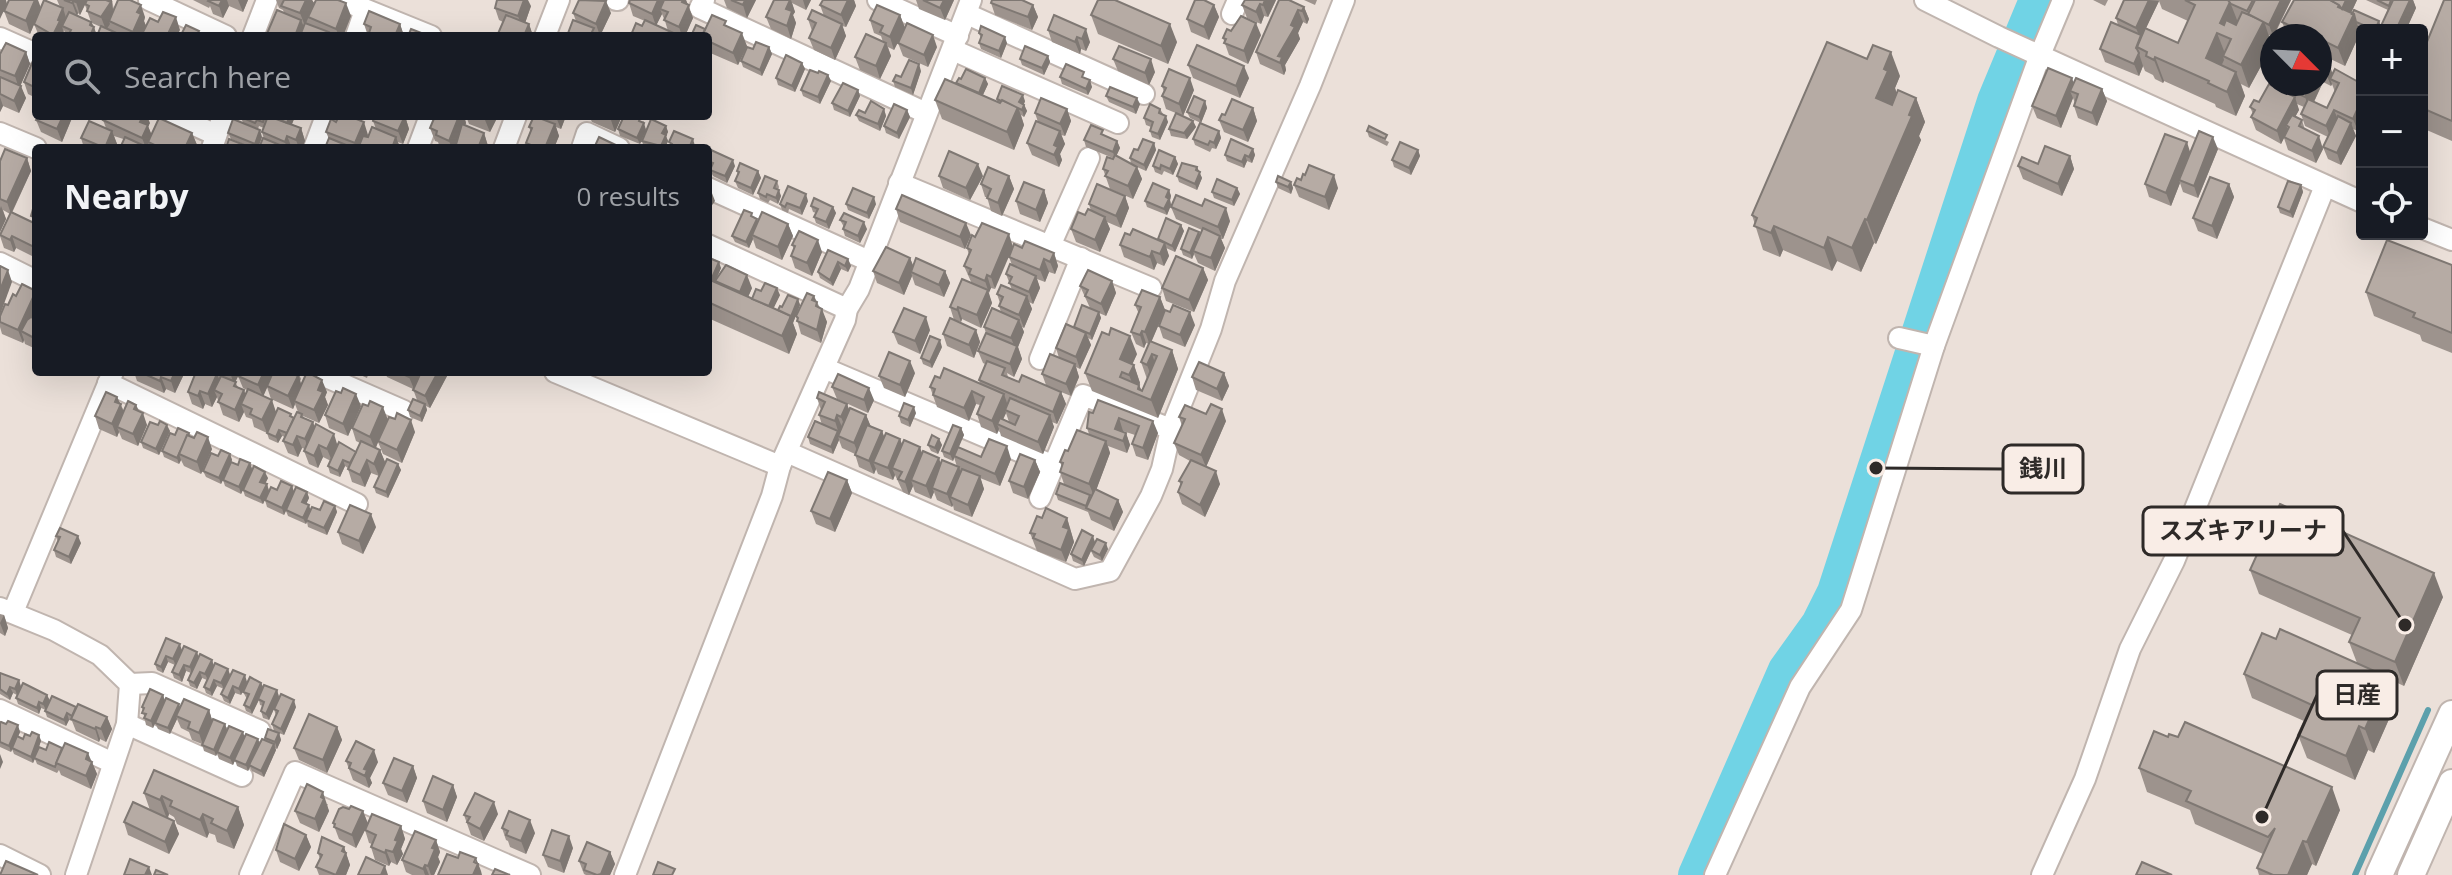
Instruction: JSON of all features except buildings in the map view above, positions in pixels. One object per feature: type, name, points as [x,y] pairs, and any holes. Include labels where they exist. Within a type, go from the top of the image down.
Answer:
[{"type":"main road","points":[[2379,875],[2452,714]]},
{"type":"main road","points":[[2411,875],[2452,783]]},
{"type":"street","points":[[149,0],[217,32]]},
{"type":"street","points":[[255,32],[267,0]]},
{"type":"street","points":[[342,0],[421,32]]},
{"type":"street","points":[[547,32],[559,0]]},
{"type":"street","points":[[704,0],[700,8],[926,113]]},
{"type":"street","points":[[878,0],[956,43],[1118,123]]},
{"type":"street","points":[[565,376],[783,459],[1075,579],[1110,571],[1151,496],[1162,469],[1171,429],[1211,329],[1225,281],[1344,0]]},
{"type":"street","points":[[1925,0],[2356,199]]},
{"type":"street","points":[[1715,875],[1800,687],[1851,610],[1867,566],[1931,346],[2037,54],[2063,0]]},
{"type":"street","points":[[625,875],[772,496],[783,459],[845,320],[847,309],[859,289],[969,7],[1144,94]]},
{"type":"street","points":[[357,32],[365,10]]},
{"type":"street","points":[[0,38],[32,52]]},
{"type":"street","points":[[185,120],[217,133]]},
{"type":"street","points":[[316,144],[324,120]]},
{"type":"street","points":[[420,144],[428,120]]},
{"type":"street","points":[[506,144],[514,120]]},
{"type":"street","points":[[0,133],[32,146]]},
{"type":"street","points":[[583,144],[587,133],[610,144]]},
{"type":"street","points":[[1050,246],[1089,158]]},
{"type":"street","points":[[899,183],[1151,288]]},
{"type":"street","points":[[2042,875],[2085,779],[2130,649],[2174,561],[2325,186]]},
{"type":"street","points":[[712,190],[869,261]]},
{"type":"street","points":[[2428,230],[2452,240]]},
{"type":"street","points":[[712,247],[847,309]]},
{"type":"street","points":[[1040,359],[1081,258]]},
{"type":"street","points":[[0,263],[32,279]]},
{"type":"street","points":[[1901,338],[1931,346]]},
{"type":"street","points":[[824,368],[1054,466]]},
{"type":"street","points":[[324,376],[404,411]]},
{"type":"street","points":[[260,731],[152,683],[130,684],[100,655],[6,610],[110,378],[357,504]]},
{"type":"street","points":[[1040,498],[1083,395],[1171,429]]},
{"type":"street","points":[[76,875],[127,724],[130,684]]},
{"type":"street","points":[[0,710],[113,763]]},
{"type":"street","points":[[127,724],[242,776]]},
{"type":"street","points":[[258,873],[295,772],[530,875]]},
{"type":"street","points":[[0,855],[40,875]]},
{"type":"waterway","points":[[1696,875],[1786,670],[1819,624],[1835,592],[1995,101],[2037,0]]},
{"type":"waterway","points":[[2355,875],[2428,710]]},
{"type":"place","name":"銭川","points":[[1876,468]]},
{"type":"place","name":"スズキアリーナ","points":[[2405,625]]},
{"type":"place","name":"日産","points":[[2262,817]]}]
